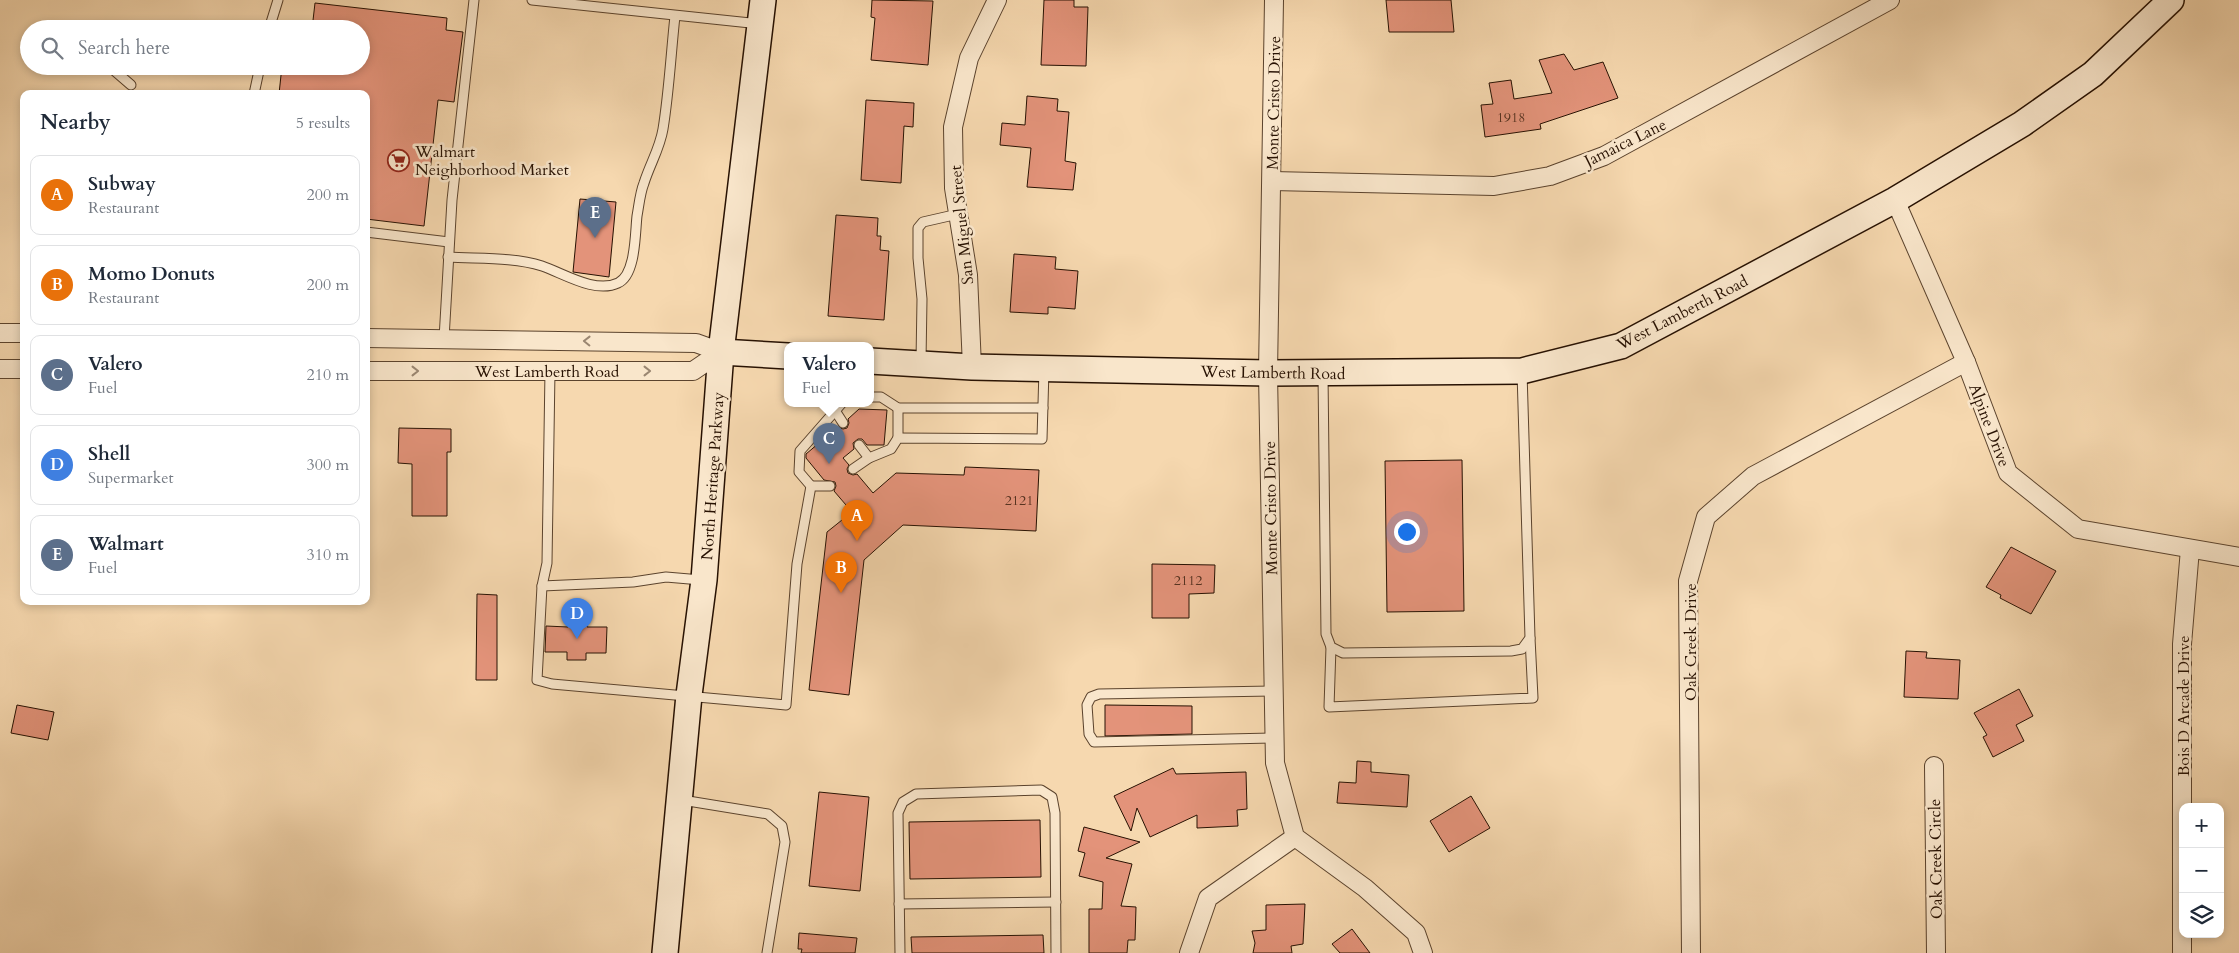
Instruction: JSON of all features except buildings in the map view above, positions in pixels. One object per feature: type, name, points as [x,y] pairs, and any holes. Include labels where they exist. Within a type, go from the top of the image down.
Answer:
[{"type":"street","name":"North Heritage Parkway","points":[[664,953],[689,695],[704,580],[721,352],[763,0]]},
{"type":"street","name":"San Miguel Street","points":[[972,367],[968,275],[954,188],[953,127],[969,58],[997,0]]},
{"type":"street","name":"Monte Cristo Drive","points":[[1274,0],[1268,373],[1275,762],[1295,837]]},
{"type":"street","name":"Jamaica Lane","points":[[1272,181],[1494,186],[1550,176],[1604,156],[1890,0]]},
{"type":"street","name":"West Lamberth Road","points":[[874,361],[972,367],[1268,373],[1522,371],[1621,346],[1895,200],[2022,124],[2093,74],[2171,0]]},
{"type":"street","name":"Alpine Drive","points":[[1895,200],[1966,362],[2008,473],[2078,529],[2239,558]]},
{"type":"street","points":[[0,333],[20,333]]},
{"type":"street","name":"West Lamberth Road","points":[[370,338],[696,342],[721,352],[784,356]]},
{"type":"street","name":"West Lamberth Road","points":[[370,371],[693,371],[721,352]]},
{"type":"street","name":"Oak Creek Drive","points":[[1691,953],[1688,581],[1706,517],[1752,476],[1966,362]]},
{"type":"street","points":[[0,369],[20,369]]},
{"type":"street","name":"Bois D Arcade Drive","points":[[2182,953],[2182,644],[2190,549]]},
{"type":"street","name":"Oak Creek Circle","points":[[1934,766],[1936,953]]},
{"type":"street","points":[[1189,953],[1208,898],[1295,837],[1365,888],[1416,933],[1423,953]]},
{"type":"lane","points":[[272,20],[278,0]]},
{"type":"lane","points":[[444,339],[449,242],[474,0]]},
{"type":"lane","points":[[532,0],[760,24]]},
{"type":"lane","points":[[448,256],[519,262],[541,266],[578,281],[604,285],[618,283],[628,273],[632,263],[643,183],[657,152],[663,130],[675,16]]},
{"type":"lane","points":[[119,75],[131,85]]},
{"type":"lane","points":[[255,90],[258,75]]},
{"type":"lane","points":[[921,364],[922,300],[918,258],[918,228],[923,222],[958,214]]},
{"type":"lane","points":[[370,232],[449,242]]},
{"type":"lane","points":[[898,438],[1042,439],[1044,369]]},
{"type":"lane","points":[[550,371],[547,563],[542,586],[537,680],[567,685],[786,705],[797,564],[811,486]]},
{"type":"lane","points":[[1323,373],[1326,634],[1331,647],[1329,707],[1533,698],[1522,371]]},
{"type":"lane","points":[[874,397],[881,397],[898,408],[1043,408]]},
{"type":"lane","points":[[830,486],[811,486],[798,472],[800,451],[811,444],[837,407]]},
{"type":"lane","points":[[853,470],[868,458],[891,449],[898,438],[898,408]]},
{"type":"lane","points":[[834,409],[843,423]]},
{"type":"lane","points":[[859,445],[868,458]]},
{"type":"lane","points":[[542,586],[633,582],[666,577],[704,580]]},
{"type":"lane","points":[[1331,647],[1343,653],[1511,651],[1522,649],[1530,638]]},
{"type":"lane","points":[[1274,691],[1099,694],[1091,697],[1087,705],[1089,734],[1094,742],[1275,738]]},
{"type":"lane","points":[[900,953],[898,813],[903,802],[916,794],[1041,790],[1052,797],[1055,813],[1056,953]]},
{"type":"lane","points":[[679,800],[768,814],[782,826],[785,842],[767,953]]},
{"type":"lane","points":[[899,904],[1056,902]]},
{"type":"place","name":"Walmart Neighborhood Market","points":[[399,160]]},
{"type":"place","name":"Walmart","points":[[595,238]]},
{"type":"place","name":"Valero","points":[[829,464]]},
{"type":"place","name":"Subway","points":[[857,541]]},
{"type":"place","name":"Momo Donuts","points":[[841,593]]},
{"type":"place","name":"Shell","points":[[577,639]]}]
